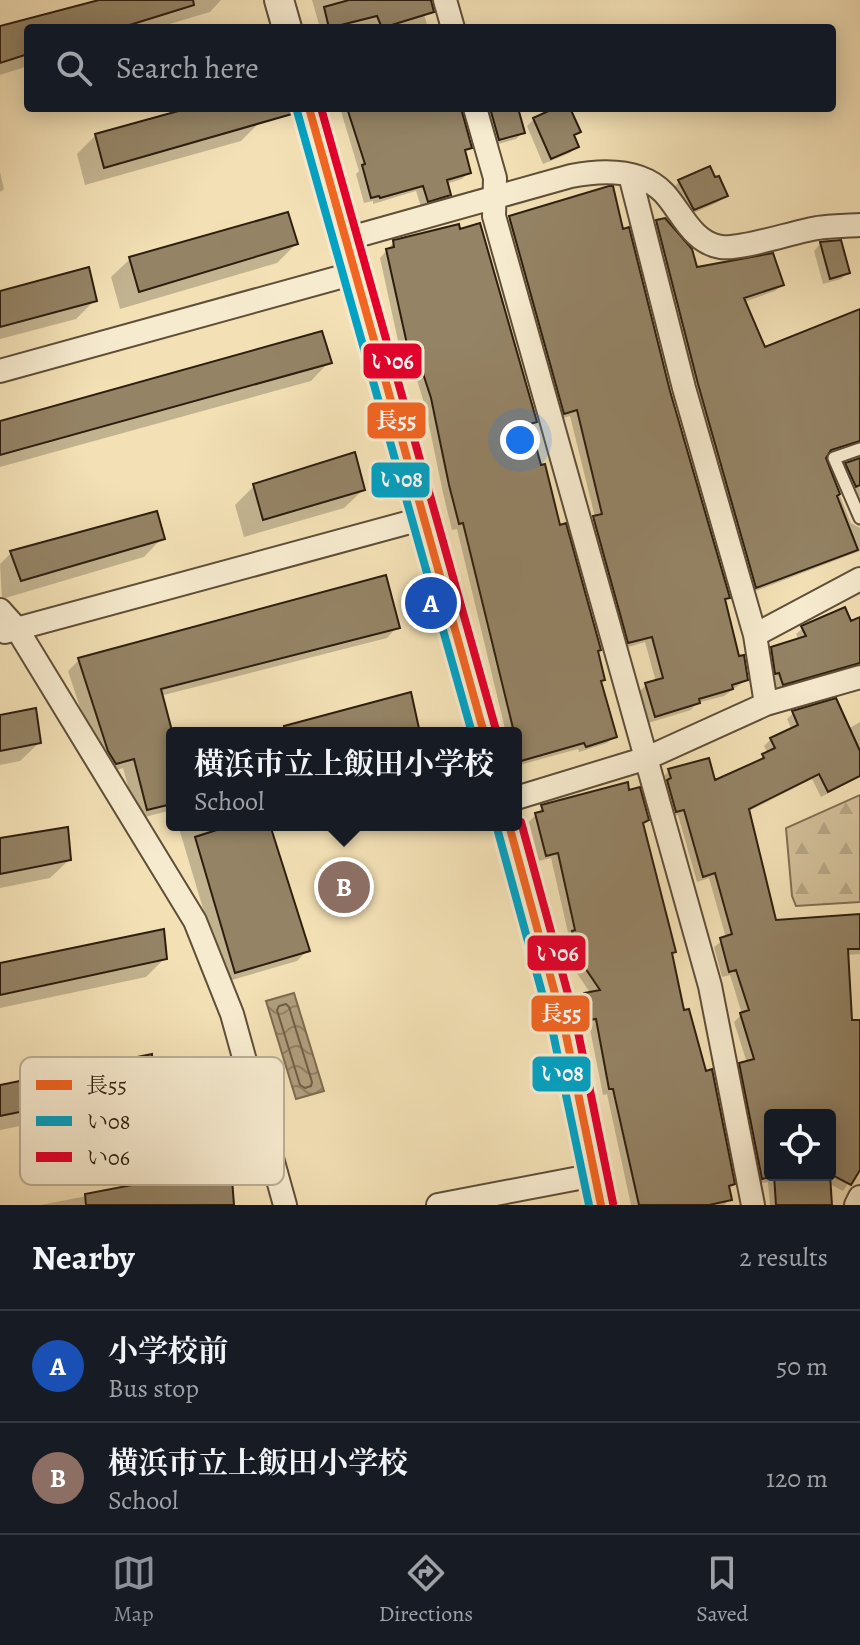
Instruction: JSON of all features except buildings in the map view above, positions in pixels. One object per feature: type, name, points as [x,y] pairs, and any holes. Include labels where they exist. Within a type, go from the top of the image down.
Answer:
[{"type":"street","points":[[279,0],[286,24]]},
{"type":"street","points":[[445,0],[452,24]]},
{"type":"street","points":[[310,112],[482,727]]},
{"type":"street","points":[[476,112],[495,178],[494,216],[710,986],[753,1205]]},
{"type":"street","points":[[346,239],[600,171],[630,175],[649,182],[663,192],[697,235],[719,247],[817,228],[860,225]]},
{"type":"street","points":[[630,175],[684,388],[755,635],[766,704]]},
{"type":"street","points":[[0,371],[355,273]]},
{"type":"street","points":[[8,631],[425,518]]},
{"type":"street","points":[[755,635],[860,579]]},
{"type":"street","points":[[0,610],[8,631],[195,921],[232,1014],[244,1057]]},
{"type":"street","points":[[522,796],[647,758],[766,704],[860,677]]},
{"type":"street","points":[[511,831],[565,1030],[601,1205]]},
{"type":"street","points":[[438,1205],[595,1175]]},
{"type":"street","points":[[279,1185],[285,1205]]},
{"type":"street","points":[[856,1205],[860,1197]]},
{"type":"lane","points":[[860,449],[834,458],[860,518]]},
{"type":"green space","points":[[860,795],[860,902],[796,906],[792,896],[786,828]]},
{"type":"water","points":[[294,993],[324,1091],[296,1099],[266,1001]]},
{"type":"transit line","name":"い08","points":[[297,112],[470,727]]},
{"type":"transit line","name":"長55","points":[[310,112],[482,727]]},
{"type":"transit line","name":"い06","points":[[322,112],[495,727]]},
{"type":"transit line","name":"い06","points":[[522,826],[577,1027],[613,1203]]},
{"type":"transit line","name":"い08","points":[[498,831],[553,1033],[589,1205]]},
{"type":"transit line","name":"長55","points":[[511,831],[565,1030],[601,1205]]},
{"type":"place","name":"小学校前","points":[[431,603]]},
{"type":"place","name":"横浜市立上飯田小学校","points":[[344,887]]}]
